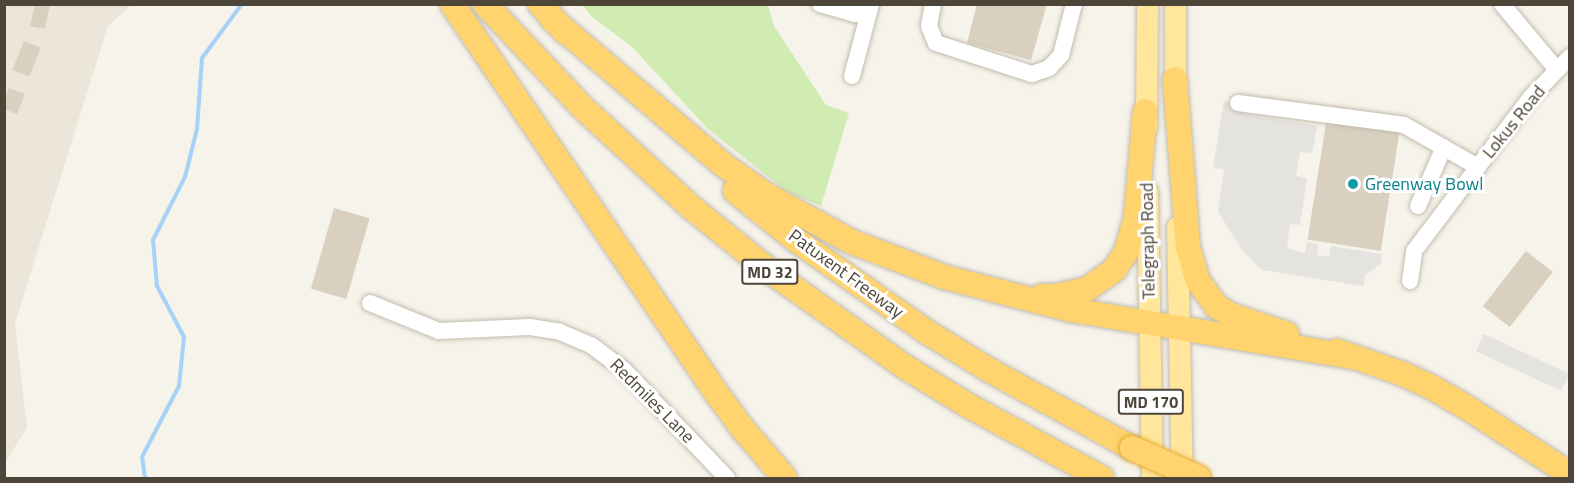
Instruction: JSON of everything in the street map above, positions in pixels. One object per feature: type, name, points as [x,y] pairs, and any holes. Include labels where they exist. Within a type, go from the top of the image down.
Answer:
[{"type":"highway","points":[[452,4],[741,427],[785,478]]},
{"type":"highway","name":"MD 32","points":[[485,4],[540,65],[632,154],[692,208],[770,271],[905,367],[969,406],[1102,478]]},
{"type":"highway","points":[[547,12],[722,164],[768,196],[813,223],[862,247],[934,274],[1072,310],[1179,330],[1297,345],[1352,357]]},
{"type":"highway","name":"Patuxent Freeway","points":[[547,12],[605,74],[714,174],[796,240],[878,299],[989,370],[1132,448],[1199,478]]},
{"type":"highway","points":[[1175,79],[1188,247],[1198,281],[1206,295],[1231,315],[1403,374],[1433,388],[1569,474]]},
{"type":"highway","points":[[994,291],[1038,296],[1072,294],[1087,289],[1114,270],[1126,252],[1132,236],[1145,111]]},
{"type":"main road","name":"Telegraph Road","points":[[1147,4],[1145,111],[1152,478]]},
{"type":"main road","name":"Telegraph Road","points":[[1175,4],[1182,478]]},
{"type":"street","points":[[820,4],[855,14],[870,8]]},
{"type":"street","points":[[933,4],[929,26],[936,43],[1032,74],[1049,68],[1061,54],[1074,4]]},
{"type":"street","points":[[1502,4],[1557,70]]},
{"type":"street","points":[[852,76],[870,8]]},
{"type":"street","name":"Lokus Road","points":[[1410,281],[1414,251],[1531,97],[1569,57]]},
{"type":"street","points":[[1238,103],[1404,125],[1478,167]]},
{"type":"street","points":[[1418,206],[1444,147]]},
{"type":"street","name":"Redmiles Lane","points":[[370,303],[439,331],[496,327],[545,329],[591,345],[623,369],[728,478]]},
{"type":"shaded area","points":[[5,5],[131,5],[108,26],[15,323],[27,428],[5,462]]},
{"type":"shaded area","points":[[1224,101],[1234,103],[1245,114],[1317,126],[1312,153],[1300,152],[1296,176],[1307,178],[1300,225],[1290,224],[1287,248],[1305,253],[1307,242],[1318,244],[1317,255],[1329,257],[1331,246],[1382,254],[1381,264],[1365,276],[1363,286],[1262,270],[1243,251],[1218,212],[1224,169],[1213,168]]},
{"type":"shaded area","points":[[1484,334],[1569,374],[1561,391],[1476,351]]},
{"type":"green space","points":[[582,5],[768,5],[774,26],[826,105],[849,113],[821,206],[786,191],[707,128],[632,47],[591,16]]},
{"type":"building","points":[[35,4],[50,4],[45,29],[30,26]]},
{"type":"building","points":[[977,4],[1047,4],[1031,60],[967,43]]},
{"type":"building","points":[[24,41],[41,48],[29,76],[12,70]]},
{"type":"building","points":[[8,88],[25,94],[17,114],[4,109]]},
{"type":"building","name":"Greenway Bowl","points":[[1327,117],[1400,129],[1381,251],[1308,239]]},
{"type":"building","points":[[334,208],[370,218],[346,299],[311,289]]},
{"type":"building","points":[[1526,251],[1553,272],[1510,327],[1483,306]]},
{"type":"waterway","points":[[145,478],[142,457],[179,386],[184,337],[157,286],[153,240],[185,177],[197,129],[202,58],[242,4]]},
{"type":"place","name":"Greenway Bowl","points":[[1353,184]]}]
